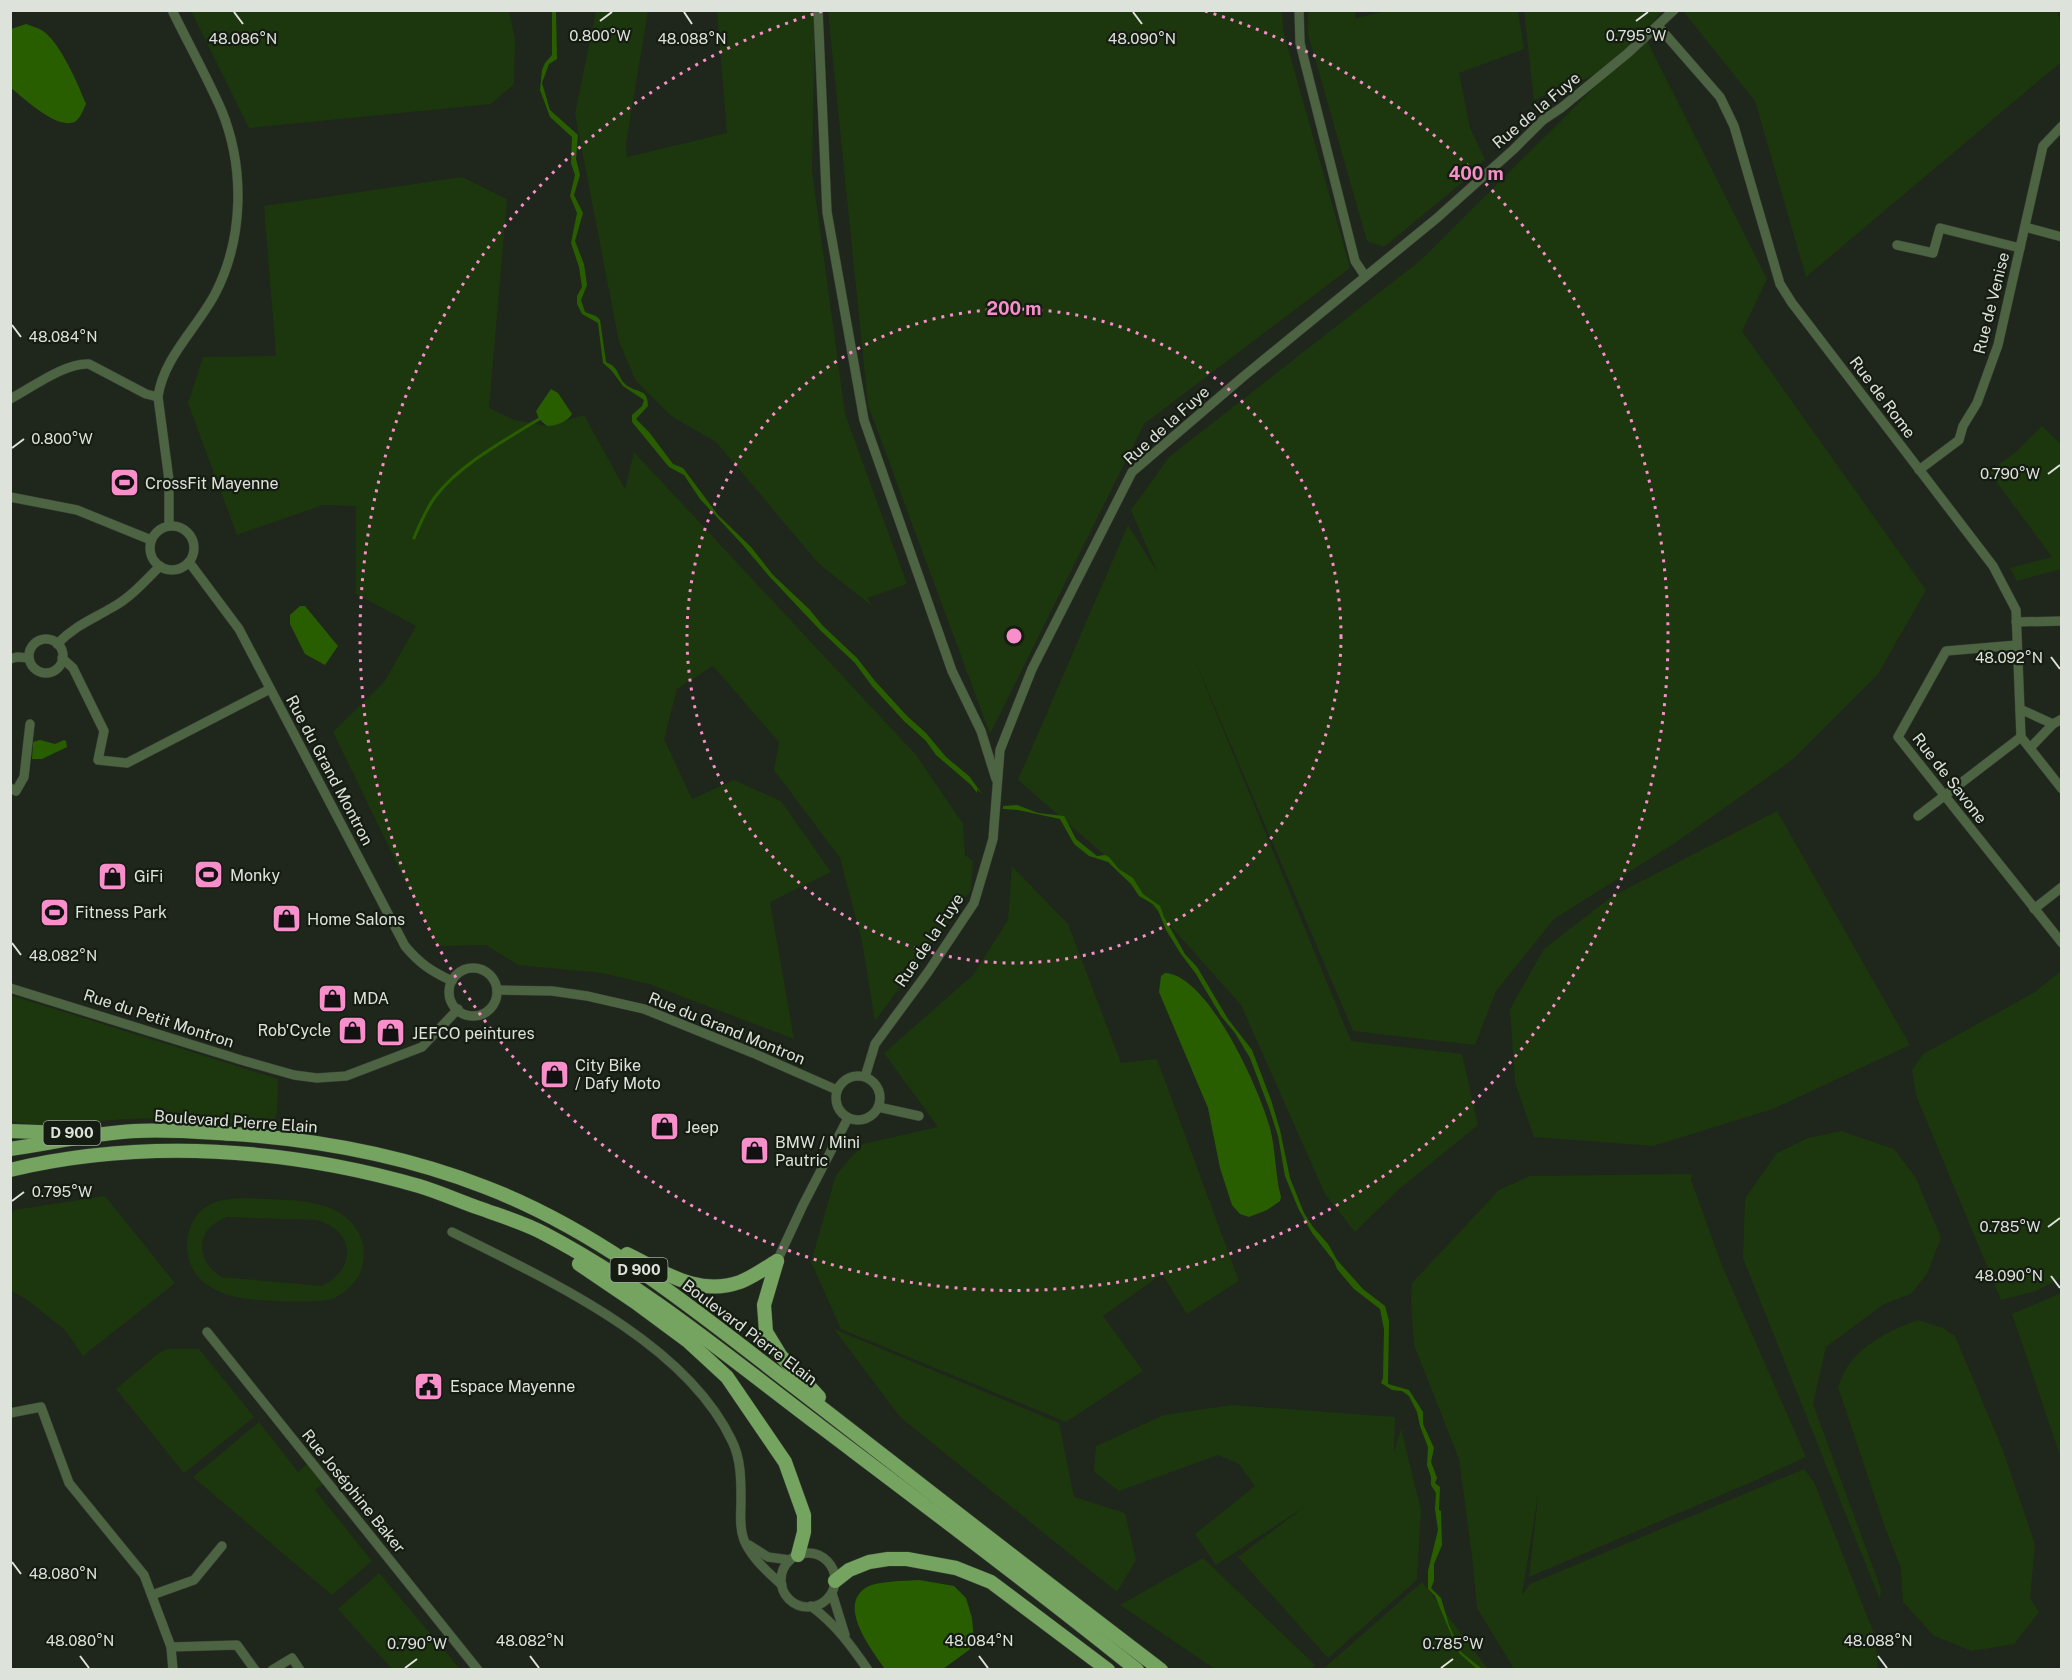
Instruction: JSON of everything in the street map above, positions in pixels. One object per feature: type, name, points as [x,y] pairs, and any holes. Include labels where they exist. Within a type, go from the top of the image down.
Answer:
[{"type":"main road","name":"D 900","points":[[10,1131],[45,1134],[133,1131]]},
{"type":"main road","name":"Boulevard Pierre Elain","points":[[10,1149],[133,1131],[266,1136],[326,1144],[384,1156],[488,1187],[582,1233],[680,1298],[1161,1670]]},
{"type":"main road","name":"Boulevard Pierre Elain","points":[[10,1170],[137,1152],[190,1151],[258,1154],[360,1171],[421,1186],[543,1233],[635,1287],[1029,1584],[1137,1670]]},
{"type":"main road","points":[[520,1224],[635,1302],[689,1342],[727,1377],[785,1462],[804,1515],[804,1532],[794,1557]]},
{"type":"main road","points":[[582,1233],[682,1281],[708,1288],[723,1287],[742,1281],[777,1261]]},
{"type":"main road","points":[[777,1261],[764,1305],[766,1332],[780,1355],[846,1426]]},
{"type":"main road","points":[[833,1587],[849,1570],[869,1562],[888,1559],[907,1559],[956,1568],[991,1582],[1108,1670]]},
{"type":"street","points":[[169,526],[169,480],[158,397],[163,377],[215,294],[228,259],[238,221],[237,184],[232,147],[221,110],[172,10]]},
{"type":"street","points":[[818,10],[826,212],[864,420],[952,671],[981,731],[997,784]]},
{"type":"street","points":[[1299,10],[1300,44],[1355,261],[1365,276]]},
{"type":"street","name":"Rue de la Fuye","points":[[865,1077],[875,1044],[928,972],[974,903],[993,839],[1000,750],[1032,669],[1132,472],[1437,218],[1514,149],[1542,120],[1561,108],[1674,10]]},
{"type":"street","name":"Rue de Rome","points":[[1658,26],[1720,97],[1730,117],[1780,284],[1792,303],[1993,566],[2016,610],[2021,737]]},
{"type":"street","name":"Rue de Venise","points":[[1919,470],[1959,440],[1963,426],[1977,402],[1998,345],[2043,146],[2061,126]]},
{"type":"street","points":[[2025,227],[2061,237]]},
{"type":"street","points":[[1897,245],[1933,253],[1940,228],[2020,248]]},
{"type":"street","points":[[10,399],[81,363],[89,364],[146,394],[158,397]]},
{"type":"street","points":[[10,497],[77,510],[151,540]]},
{"type":"street","points":[[169,526],[177,526],[189,534],[194,548],[189,562],[172,570],[160,566],[151,555],[151,540],[158,530],[169,526]]},
{"type":"street","name":"Rue du Grand Montron","points":[[189,562],[239,629],[405,946],[418,962],[452,981]]},
{"type":"street","points":[[57,644],[72,629],[113,608],[129,596],[160,566]]},
{"type":"street","points":[[2016,622],[2061,621]]},
{"type":"street","points":[[63,658],[54,671],[43,673],[33,668],[29,658],[30,650],[37,642],[47,639],[57,644],[63,658],[73,668],[104,731],[98,760],[127,763],[270,689]]},
{"type":"street","name":"Rue de Savone","points":[[2017,645],[1946,651],[1898,737],[2061,943]]},
{"type":"street","points":[[10,659],[29,658]]},
{"type":"street","points":[[2020,709],[2057,721],[2030,748]]},
{"type":"street","points":[[10,788],[16,791],[24,777],[30,724]]},
{"type":"street","points":[[1918,816],[2021,737],[2061,789]]},
{"type":"street","points":[[2034,909],[2061,887]]},
{"type":"street","points":[[478,968],[491,976],[497,990],[494,1003],[485,1013],[471,1015],[458,1009],[450,996],[452,981],[463,970],[478,968]]},
{"type":"street","name":"Rue du Petit Montron","points":[[10,988],[294,1075],[317,1078],[346,1076],[422,1047],[458,1009]]},
{"type":"street","name":"Rue du Grand Montron","points":[[497,990],[552,991],[588,996],[644,1010],[753,1053],[837,1090]]},
{"type":"street","points":[[852,1077],[865,1077],[871,1081],[879,1093],[878,1107],[868,1117],[855,1120],[848,1118],[836,1103],[837,1090],[852,1077]]},
{"type":"street","points":[[878,1107],[919,1116]]},
{"type":"street","points":[[777,1261],[848,1118]]},
{"type":"street","points":[[452,1232],[573,1293],[662,1355],[704,1396],[733,1443],[740,1466],[741,1526],[745,1542],[763,1567],[782,1585],[790,1599],[796,1604],[811,1606],[820,1604],[833,1587]]},
{"type":"street","name":"Rue Joséphine Baker","points":[[207,1332],[478,1670]]},
{"type":"street","points":[[10,1413],[41,1407],[69,1483],[144,1575],[171,1647],[173,1670]]},
{"type":"street","points":[[745,1542],[768,1557],[794,1557],[813,1553],[826,1560],[831,1566],[833,1587],[845,1637]]},
{"type":"street","points":[[152,1596],[194,1580],[222,1546]]},
{"type":"street","points":[[782,1585],[783,1571],[794,1557]]},
{"type":"street","points":[[811,1606],[828,1619],[845,1637],[868,1670]]},
{"type":"street","points":[[171,1647],[237,1645],[255,1670]]},
{"type":"street","points":[[272,1670],[292,1658],[300,1670]]},
{"type":"shaded area","points":[[191,11],[509,11],[515,39],[514,84],[491,104],[249,128]]},
{"type":"shaded area","points":[[552,11],[556,11],[557,59],[549,64],[542,83],[550,110],[578,135],[576,159],[580,175],[574,195],[583,213],[575,241],[584,264],[587,285],[581,300],[585,312],[600,320],[606,362],[616,369],[625,384],[646,396],[648,406],[636,419],[673,464],[683,468],[718,515],[751,547],[773,575],[857,658],[907,716],[926,733],[946,757],[969,776],[982,794],[977,789],[977,793],[936,755],[926,741],[904,721],[872,686],[855,663],[820,630],[700,499],[684,475],[669,467],[632,422],[632,415],[642,406],[644,400],[623,386],[603,363],[598,323],[582,314],[577,304],[577,296],[582,287],[579,267],[571,243],[577,213],[570,196],[575,175],[571,163],[572,137],[550,117],[540,90],[542,70],[552,55]]},
{"type":"shaded area","points":[[596,11],[648,11],[626,144],[627,157],[727,133],[717,11],[815,11],[812,170],[845,414],[907,584],[867,598],[873,607],[819,564],[716,442],[671,416],[636,381],[619,342],[575,114]]},
{"type":"shaded area","points":[[828,11],[1282,11],[1283,30],[1350,268],[1144,424],[990,734],[868,405]]},
{"type":"shaded area","points":[[1308,11],[1355,11],[1356,18],[1386,11],[1518,11],[1524,49],[1459,73],[1470,128],[1485,159],[1465,180],[1384,247],[1367,241],[1308,34]]},
{"type":"shaded area","points":[[1524,11],[1663,11],[1608,69],[1534,100]]},
{"type":"shaded area","points":[[1683,11],[2057,11],[2061,22],[2061,62],[1806,277],[1755,101]]},
{"type":"shaded area","points":[[26,24],[41,30],[50,37],[68,65],[86,104],[76,121],[60,122],[51,118],[11,88],[11,29]]},
{"type":"shaded area","points":[[1645,37],[1767,279],[1742,331],[1926,590],[1878,674],[1792,760],[1675,843],[1554,919],[1496,991],[1475,1045],[1353,1031],[1193,656],[1351,1041],[1462,1054],[1478,1125],[1398,1190],[1355,1232],[1325,1194],[1241,1005],[1116,865],[1018,780],[1128,525],[1158,573],[1131,510],[1169,457],[1421,260]]},
{"type":"shaded area","points":[[462,177],[507,199],[489,408],[515,420],[547,426],[584,415],[625,489],[634,452],[917,756],[963,824],[965,855],[973,861],[971,890],[875,1021],[862,941],[840,858],[774,770],[779,742],[713,666],[677,689],[664,739],[692,799],[734,780],[781,801],[831,872],[770,902],[794,1039],[649,984],[602,973],[518,965],[486,945],[437,946],[333,732],[384,682],[416,626],[356,594],[356,506],[323,505],[237,535],[188,403],[203,357],[276,356],[264,206]]},
{"type":"shaded area","points":[[551,389],[558,393],[572,414],[561,423],[547,426],[539,419],[536,411]]},
{"type":"shaded area","points":[[2042,426],[2061,444],[2061,569],[2017,581],[2010,568],[2052,557],[1989,472],[2017,451]]},
{"type":"shaded area","points":[[300,606],[305,606],[338,646],[325,665],[305,654],[290,624],[290,615]]},
{"type":"shaded area","points":[[40,740],[55,744],[64,740],[67,747],[42,759],[32,759],[33,742]]},
{"type":"shaded area","points":[[1017,805],[1038,813],[1064,816],[1076,839],[1097,856],[1109,857],[1119,869],[1133,878],[1143,894],[1160,906],[1185,954],[1197,967],[1228,1019],[1252,1050],[1271,1100],[1290,1178],[1304,1213],[1328,1244],[1337,1260],[1363,1289],[1385,1306],[1389,1321],[1388,1384],[1409,1390],[1423,1412],[1423,1424],[1434,1448],[1431,1462],[1437,1478],[1435,1483],[1440,1487],[1442,1545],[1434,1564],[1434,1581],[1431,1588],[1441,1598],[1449,1625],[1461,1652],[1482,1669],[1477,1669],[1459,1653],[1435,1596],[1428,1589],[1428,1571],[1438,1530],[1435,1509],[1436,1493],[1431,1485],[1427,1465],[1428,1447],[1417,1412],[1409,1396],[1381,1383],[1384,1329],[1380,1309],[1354,1289],[1337,1269],[1298,1208],[1285,1176],[1278,1136],[1250,1058],[1181,954],[1153,904],[1139,896],[1131,884],[1108,862],[1089,856],[1074,844],[1060,819],[1003,809],[1003,806]]},
{"type":"shaded area","points":[[1777,811],[1910,1045],[1773,1109],[1653,1146],[1534,1137],[1515,1083],[1510,1009],[1544,949],[1611,897]]},
{"type":"shaded area","points":[[1012,866],[1068,924],[1121,1063],[1157,1059],[1239,1281],[1187,1314],[1162,1274],[1103,1316],[1143,1371],[1066,1422],[841,1329],[811,1262],[836,1175],[863,1144],[938,1127],[884,1053],[973,975],[1008,920]]},
{"type":"shaded area","points":[[2061,971],[2061,1278],[2036,1291],[2001,1300],[1916,1095],[1912,1070],[1923,1054],[2035,992]]},
{"type":"shaded area","points":[[1165,973],[1182,979],[1199,993],[1215,1013],[1256,1088],[1270,1128],[1281,1197],[1280,1201],[1267,1210],[1249,1217],[1240,1214],[1232,1205],[1220,1168],[1208,1108],[1159,992],[1161,976]]},
{"type":"shaded area","points":[[10,995],[278,1079],[277,1112],[273,1128],[166,1119],[56,1125],[11,1121]]},
{"type":"shaded area","points":[[1841,1131],[1894,1149],[1916,1178],[1941,1238],[1927,1274],[1911,1294],[1884,1304],[1826,1347],[1813,1404],[1881,1589],[1880,1600],[1743,1258],[1745,1198],[1777,1153],[1808,1138]]},
{"type":"shaded area","points":[[1692,1174],[1691,1180],[1723,1268],[1806,1457],[1529,1577],[1539,1489],[1522,1595],[1530,1584],[1804,1469],[1814,1482],[1875,1636],[1878,1669],[1514,1669],[1477,1608],[1459,1459],[1414,1345],[1412,1283],[1499,1190],[1530,1176]]},
{"type":"shaded area","points":[[105,1196],[175,1283],[83,1356],[65,1330],[26,1299],[11,1291],[11,1216],[14,1210]]},
{"type":"shaded area","points":[[242,1198],[313,1203],[343,1215],[354,1226],[362,1241],[364,1256],[359,1276],[351,1286],[335,1298],[323,1301],[270,1301],[236,1297],[206,1284],[191,1266],[187,1242],[189,1231],[201,1211],[211,1204]],"holes":[[[227,1217],[316,1220],[329,1225],[338,1232],[345,1241],[347,1250],[342,1270],[322,1286],[221,1277],[206,1262],[202,1244],[204,1236],[209,1228]]]},
{"type":"shaded area","points":[[2061,1293],[2061,1458],[2012,1314]]},
{"type":"shaded area","points":[[1918,1320],[1943,1328],[1955,1336],[2002,1448],[2035,1544],[2030,1598],[2039,1612],[2014,1644],[1972,1651],[1934,1636],[1903,1602],[1901,1568],[1884,1525],[1838,1387],[1851,1362],[1869,1344]]},
{"type":"shaded area","points":[[834,1329],[1059,1423],[1074,1497],[1125,1513],[1136,1560],[1117,1592],[900,1417]]},
{"type":"shaded area","points":[[168,1349],[199,1349],[254,1417],[184,1473],[116,1389],[160,1352]]},
{"type":"shaded area","points":[[1232,1405],[1395,1417],[1394,1452],[1401,1429],[1421,1510],[1417,1580],[1328,1658],[1238,1557],[1307,1505],[1216,1565],[1195,1534],[1255,1486],[1239,1464],[1218,1455],[1119,1491],[1094,1472],[1096,1446],[1164,1415]]},
{"type":"shaded area","points":[[259,1422],[298,1472],[307,1464],[323,1484],[315,1490],[372,1561],[332,1595],[193,1477]]},
{"type":"shaded area","points":[[1203,1558],[1315,1665],[1311,1669],[1215,1669],[1120,1605]]},
{"type":"shaded area","points":[[379,1573],[460,1669],[392,1669],[338,1609]]},
{"type":"shaded area","points":[[919,1580],[954,1586],[966,1598],[972,1618],[974,1642],[969,1650],[943,1669],[885,1669],[860,1628],[855,1605],[858,1595],[867,1587],[878,1584]]},
{"type":"shaded area","points":[[1422,1582],[1488,1669],[1322,1670]]},
{"type":"waterway","points":[[414,538],[429,506],[445,485],[483,454],[539,419]]},
{"type":"place","name":"CrossFit Mayenne","points":[[124,483]]},
{"type":"place","name":"Monky","points":[[209,875]]},
{"type":"place","name":"GiFi","points":[[113,876]]},
{"type":"place","name":"Fitness Park","points":[[54,912]]},
{"type":"place","name":"Home Salons","points":[[286,919]]},
{"type":"place","name":"MDA","points":[[332,998]]},
{"type":"place","name":"Rob'Cycle","points":[[352,1030]]},
{"type":"place","name":"JEFCO peintures","points":[[391,1033]]},
{"type":"place","name":"City Bike / Dafy Moto","points":[[554,1074]]},
{"type":"place","name":"Jeep","points":[[664,1127]]},
{"type":"place","name":"BMW / Mini Pautric","points":[[754,1151]]},
{"type":"place","name":"Espace Mayenne","points":[[429,1386]]}]
